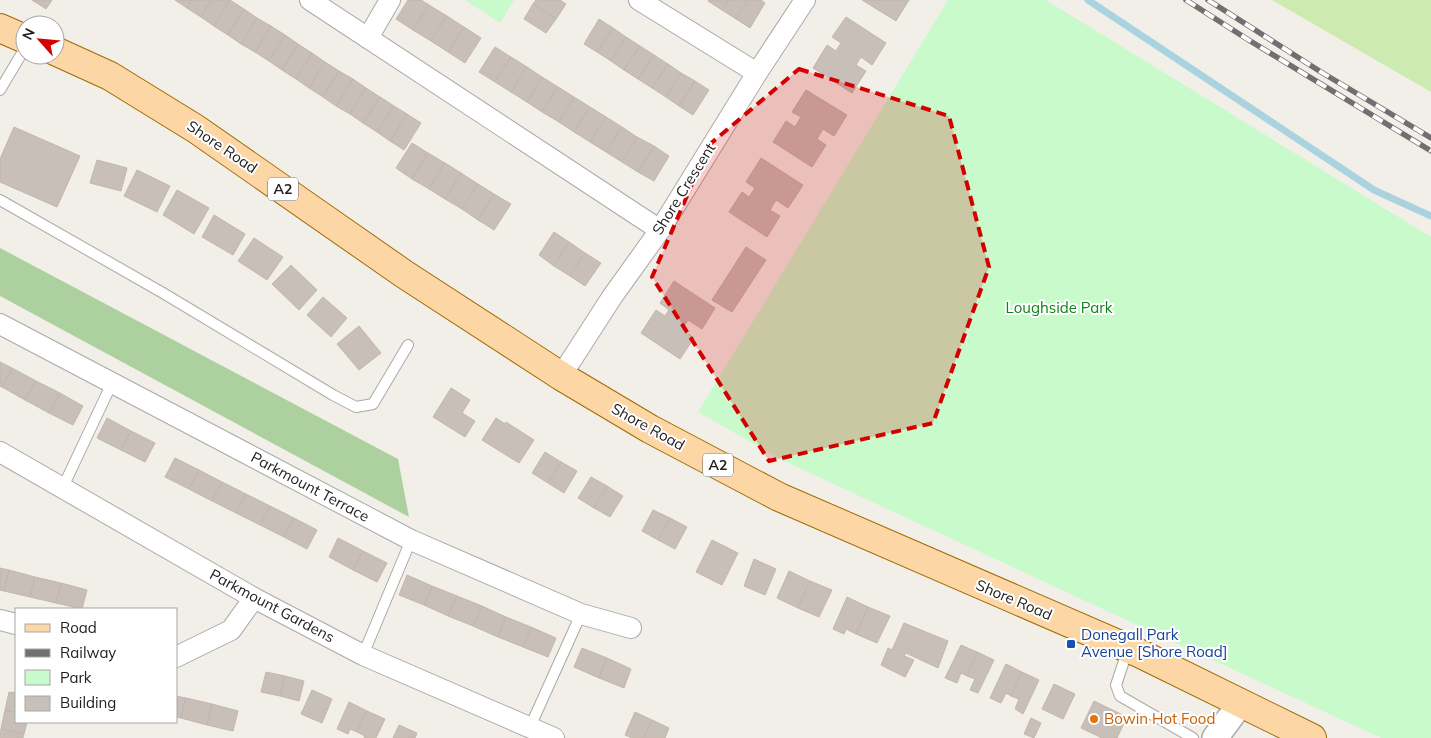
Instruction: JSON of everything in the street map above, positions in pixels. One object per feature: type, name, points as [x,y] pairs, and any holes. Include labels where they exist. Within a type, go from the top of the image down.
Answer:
[{"type":"main road","points":[[0,28],[15,35]]},
{"type":"main road","name":"Shore Road","points":[[65,56],[110,76],[196,128],[404,274],[561,376],[650,429],[779,497],[1128,648],[1312,738]]},
{"type":"street","points":[[310,0],[660,230]]},
{"type":"street","points":[[368,38],[390,0]]},
{"type":"street","points":[[639,0],[757,73]]},
{"type":"street","name":"Shore Crescent","points":[[561,376],[612,297],[660,230],[757,73],[805,0]]},
{"type":"street","name":"Parkmount Terrace","points":[[0,324],[411,540],[582,614],[631,628]]},
{"type":"street","name":"Parkmount Gardens","points":[[0,452],[254,598],[363,655],[554,738]]},
{"type":"street","points":[[178,656],[230,630],[254,598]]},
{"type":"street","points":[[0,620],[15,624]]},
{"type":"street","points":[[1215,738],[1241,703]]},
{"type":"lane","points":[[0,90],[15,65]]},
{"type":"lane","points":[[0,200],[163,292],[356,407],[373,404],[408,345]]},
{"type":"lane","points":[[63,487],[112,383]]},
{"type":"lane","points":[[363,655],[411,540]]},
{"type":"lane","points":[[530,727],[582,614]]},
{"type":"lane","points":[[1128,648],[1116,685],[1120,696],[1192,738]]},
{"type":"highlighted area","points":[[799,69],[949,116],[989,267],[933,423],[769,461],[652,277],[709,145]]},
{"type":"green space","points":[[465,0],[514,0],[500,23]]},
{"type":"green space","name":"Loughside Park","points":[[948,0],[1046,0],[1431,237],[1431,738],[1381,738],[784,461],[698,412]]},
{"type":"green space","points":[[1272,0],[1431,0],[1431,92]]},
{"type":"green space","points":[[0,248],[398,459],[409,517],[0,296]]},
{"type":"building","points":[[32,0],[52,0],[46,9]]},
{"type":"building","points":[[175,0],[192,0],[187,8]]},
{"type":"building","points":[[192,0],[211,0],[201,17],[187,8]]},
{"type":"building","points":[[211,0],[230,0],[214,26],[201,17]]},
{"type":"building","points":[[230,0],[244,9],[228,35],[214,26]]},
{"type":"building","points":[[408,0],[421,0],[429,5],[413,30],[396,19]]},
{"type":"building","points":[[536,0],[560,0],[566,4],[556,19],[533,4]]},
{"type":"building","points":[[709,0],[729,0],[722,10]]},
{"type":"building","points":[[729,0],[748,0],[736,19],[722,10]]},
{"type":"building","points":[[748,0],[761,0],[765,3],[750,28],[736,19]]},
{"type":"building","points":[[862,0],[909,0],[896,21]]},
{"type":"building","points":[[533,4],[556,19],[546,33],[524,19]]},
{"type":"building","points":[[429,5],[447,16],[431,41],[413,30]]},
{"type":"building","points":[[244,9],[257,18],[241,44],[228,35]]},
{"type":"building","points":[[447,16],[464,27],[448,52],[431,41]]},
{"type":"building","points":[[846,17],[886,43],[872,65],[861,57],[856,65],[866,71],[852,93],[813,68],[827,45],[836,51],[841,43],[832,37]]},
{"type":"building","points":[[257,18],[271,26],[255,52],[241,44]]},
{"type":"building","points":[[599,19],[613,28],[597,52],[584,44]]},
{"type":"building","points":[[271,26],[285,35],[269,61],[255,52]]},
{"type":"building","points":[[464,27],[481,38],[465,63],[448,52]]},
{"type":"building","points":[[613,28],[626,37],[611,61],[597,52]]},
{"type":"building","points":[[285,35],[298,44],[282,70],[269,61]]},
{"type":"building","points":[[626,37],[640,46],[624,70],[611,61]]},
{"type":"building","points":[[298,44],[312,53],[296,79],[282,70]]},
{"type":"building","points":[[640,46],[654,55],[638,79],[624,70]]},
{"type":"building","points":[[495,47],[511,57],[495,82],[479,72]]},
{"type":"building","points":[[312,53],[325,62],[309,88],[296,79]]},
{"type":"building","points":[[654,55],[668,64],[652,88],[638,79]]},
{"type":"building","points":[[511,57],[527,67],[511,92],[495,82]]},
{"type":"building","points":[[325,62],[339,71],[323,97],[309,88]]},
{"type":"building","points":[[668,64],[681,73],[666,97],[652,88]]},
{"type":"building","points":[[527,67],[542,77],[527,102],[511,92]]},
{"type":"building","points":[[339,71],[353,79],[336,106],[323,97]]},
{"type":"building","points":[[681,73],[695,81],[679,106],[666,97]]},
{"type":"building","points":[[542,77],[558,87],[542,112],[527,102]]},
{"type":"building","points":[[353,79],[366,88],[350,114],[336,106]]},
{"type":"building","points":[[695,81],[709,90],[693,115],[679,106]]},
{"type":"building","points":[[558,87],[574,97],[559,122],[542,112]]},
{"type":"building","points":[[366,88],[380,97],[363,123],[350,114]]},
{"type":"building","points":[[806,90],[847,115],[834,136],[823,129],[817,139],[826,145],[812,167],[773,142],[786,121],[795,127],[801,117],[792,112]]},
{"type":"building","points":[[380,97],[394,106],[377,132],[363,123]]},
{"type":"building","points":[[574,97],[590,107],[574,132],[559,122]]},
{"type":"building","points":[[394,106],[407,114],[390,141],[377,132]]},
{"type":"building","points":[[590,107],[606,117],[590,142],[574,132]]},
{"type":"building","points":[[407,114],[421,123],[404,150],[390,141]]},
{"type":"building","points":[[606,117],[622,127],[606,152],[590,142]]},
{"type":"building","points":[[14,127],[80,156],[57,207],[0,182],[0,159]]},
{"type":"building","points":[[622,127],[637,137],[622,162],[606,152]]},
{"type":"building","points":[[637,137],[654,146],[638,172],[622,162]]},
{"type":"building","points":[[412,143],[428,153],[412,179],[396,168]]},
{"type":"building","points":[[654,146],[669,156],[654,181],[638,172]]},
{"type":"building","points":[[428,153],[445,163],[429,189],[412,179]]},
{"type":"building","points":[[761,158],[803,185],[788,208],[776,200],[770,210],[780,216],[767,237],[729,212],[742,192],[749,197],[755,188],[746,182]]},
{"type":"building","points":[[97,160],[127,168],[121,191],[90,183]]},
{"type":"building","points":[[445,163],[461,173],[445,199],[429,189]]},
{"type":"building","points":[[137,170],[170,186],[157,212],[124,196]]},
{"type":"building","points":[[461,173],[478,184],[462,209],[445,199]]},
{"type":"building","points":[[478,184],[494,194],[478,220],[462,209]]},
{"type":"building","points":[[177,190],[209,208],[194,234],[163,215]]},
{"type":"building","points":[[494,194],[511,204],[494,230],[478,220]]},
{"type":"building","points":[[214,215],[245,234],[233,255],[202,237]]},
{"type":"building","points":[[554,232],[569,242],[554,266],[539,255]]},
{"type":"building","points":[[254,238],[283,257],[267,280],[238,261]]},
{"type":"building","points":[[569,242],[585,253],[570,276],[554,266]]},
{"type":"building","points":[[746,247],[766,260],[732,312],[712,300]]},
{"type":"building","points":[[585,253],[601,263],[585,286],[570,276]]},
{"type":"building","points":[[291,265],[317,290],[299,310],[272,284]]},
{"type":"building","points":[[674,281],[715,308],[702,329],[688,320],[682,330],[694,338],[680,359],[641,333],[656,310],[665,316],[669,310],[660,303]]},
{"type":"building","points":[[323,297],[347,318],[331,337],[307,315]]},
{"type":"building","points":[[359,326],[381,353],[359,370],[337,344]]},
{"type":"building","points":[[0,362],[12,368],[2,387],[0,386]]},
{"type":"building","points":[[12,368],[36,381],[25,400],[2,387]]},
{"type":"building","points":[[36,381],[60,393],[49,413],[25,400]]},
{"type":"building","points":[[451,388],[470,400],[462,413],[475,421],[465,437],[433,417]]},
{"type":"building","points":[[60,393],[83,406],[73,425],[49,413]]},
{"type":"building","points":[[107,418],[131,431],[121,450],[97,438]]},
{"type":"building","points":[[496,418],[505,424],[506,422],[534,440],[519,463],[482,440]]},
{"type":"building","points":[[131,431],[155,443],[145,462],[121,450]]},
{"type":"building","points":[[545,452],[561,462],[548,483],[532,473]]},
{"type":"building","points":[[175,458],[199,470],[189,489],[165,477]]},
{"type":"building","points":[[561,462],[577,471],[564,493],[548,483]]},
{"type":"building","points":[[199,470],[222,482],[212,501],[189,489]]},
{"type":"building","points":[[591,477],[607,486],[594,508],[578,498]]},
{"type":"building","points":[[222,482],[246,494],[236,513],[212,501]]},
{"type":"building","points":[[607,486],[623,496],[610,517],[594,508]]},
{"type":"building","points":[[246,494],[270,506],[260,525],[236,513]]},
{"type":"building","points":[[270,506],[294,518],[284,537],[260,525]]},
{"type":"building","points":[[653,510],[670,518],[658,540],[642,531]]},
{"type":"building","points":[[294,518],[317,530],[307,549],[284,537]]},
{"type":"building","points":[[670,518],[687,527],[675,549],[658,540]]},
{"type":"building","points":[[338,538],[363,551],[353,570],[329,557]]},
{"type":"building","points":[[712,540],[738,553],[722,585],[696,572]]},
{"type":"building","points":[[363,551],[387,563],[377,582],[353,570]]},
{"type":"building","points":[[754,559],[776,569],[765,595],[744,586]]},
{"type":"building","points":[[0,568],[9,570],[4,591],[0,590]]},
{"type":"building","points":[[9,570],[35,577],[30,597],[4,591]]},
{"type":"building","points":[[789,571],[810,581],[798,608],[777,598]]},
{"type":"building","points":[[407,575],[432,586],[424,605],[399,595]]},
{"type":"building","points":[[35,577],[61,583],[56,603],[30,597]]},
{"type":"building","points":[[810,581],[832,590],[819,617],[798,608]]},
{"type":"building","points":[[61,583],[87,590],[82,608],[56,603]]},
{"type":"building","points":[[432,586],[457,596],[448,616],[424,605]]},
{"type":"building","points":[[457,596],[482,606],[473,626],[448,616]]},
{"type":"building","points":[[847,597],[868,607],[856,634],[846,629],[844,634],[833,629]]},
{"type":"building","points":[[482,606],[506,617],[498,637],[473,626]]},
{"type":"building","points":[[868,607],[890,616],[877,643],[856,634]]},
{"type":"building","points":[[506,617],[531,627],[523,647],[498,637]]},
{"type":"building","points":[[904,623],[948,641],[938,668],[906,653],[904,656],[914,660],[905,677],[881,665],[888,648],[892,650]]},
{"type":"building","points":[[531,627],[556,638],[548,657],[523,647]]},
{"type":"building","points":[[961,645],[977,652],[967,676],[961,673],[957,683],[945,678]]},
{"type":"building","points":[[582,648],[607,658],[599,678],[574,667]]},
{"type":"building","points":[[977,652],[994,660],[978,693],[970,690],[975,679],[967,676]]},
{"type":"building","points":[[607,658],[631,669],[624,688],[599,678]]},
{"type":"building","points":[[1006,664],[1022,672],[1011,696],[1006,693],[1001,703],[990,698]]},
{"type":"building","points":[[266,672],[285,676],[280,696],[261,692]]},
{"type":"building","points":[[1022,672],[1039,680],[1023,714],[1015,709],[1019,699],[1011,696]]},
{"type":"building","points":[[285,676],[304,681],[299,701],[280,696]]},
{"type":"building","points":[[1054,684],[1075,694],[1063,719],[1042,709]]},
{"type":"building","points":[[312,690],[332,699],[322,723],[301,714]]},
{"type":"building","points":[[9,692],[15,693],[15,713],[5,710]]},
{"type":"building","points":[[178,696],[186,698],[181,718],[178,717]]},
{"type":"building","points":[[186,698],[212,704],[207,725],[181,718]]},
{"type":"building","points":[[1094,701],[1127,717],[1117,738],[1102,738],[1081,728]]},
{"type":"building","points":[[349,702],[367,711],[357,732],[350,729],[348,734],[337,729]]},
{"type":"building","points":[[212,704],[238,711],[233,731],[207,725]]},
{"type":"building","points":[[5,710],[15,713],[15,723],[27,723],[24,734],[1,729]]},
{"type":"building","points":[[367,711],[385,719],[376,738],[364,738],[365,736],[357,732]]},
{"type":"building","points":[[635,712],[652,720],[644,738],[632,738],[625,735]]},
{"type":"building","points":[[1031,718],[1041,723],[1034,738],[1024,734]]},
{"type":"building","points":[[652,720],[669,728],[665,738],[644,738]]},
{"type":"building","points":[[399,725],[417,733],[415,738],[393,738]]},
{"type":"building","points":[[1,729],[24,734],[23,738],[0,738]]},
{"type":"waterway","points":[[1088,0],[1374,190],[1431,216]]},
{"type":"railway","points":[[1186,0],[1431,151]]},
{"type":"railway","points":[[1208,0],[1321,72],[1431,138]]},
{"type":"place","name":"Donegall Park Avenue [Shore Road]","points":[[1071,644]]},
{"type":"place","name":"Bowin Hot Food","points":[[1094,719]]}]
